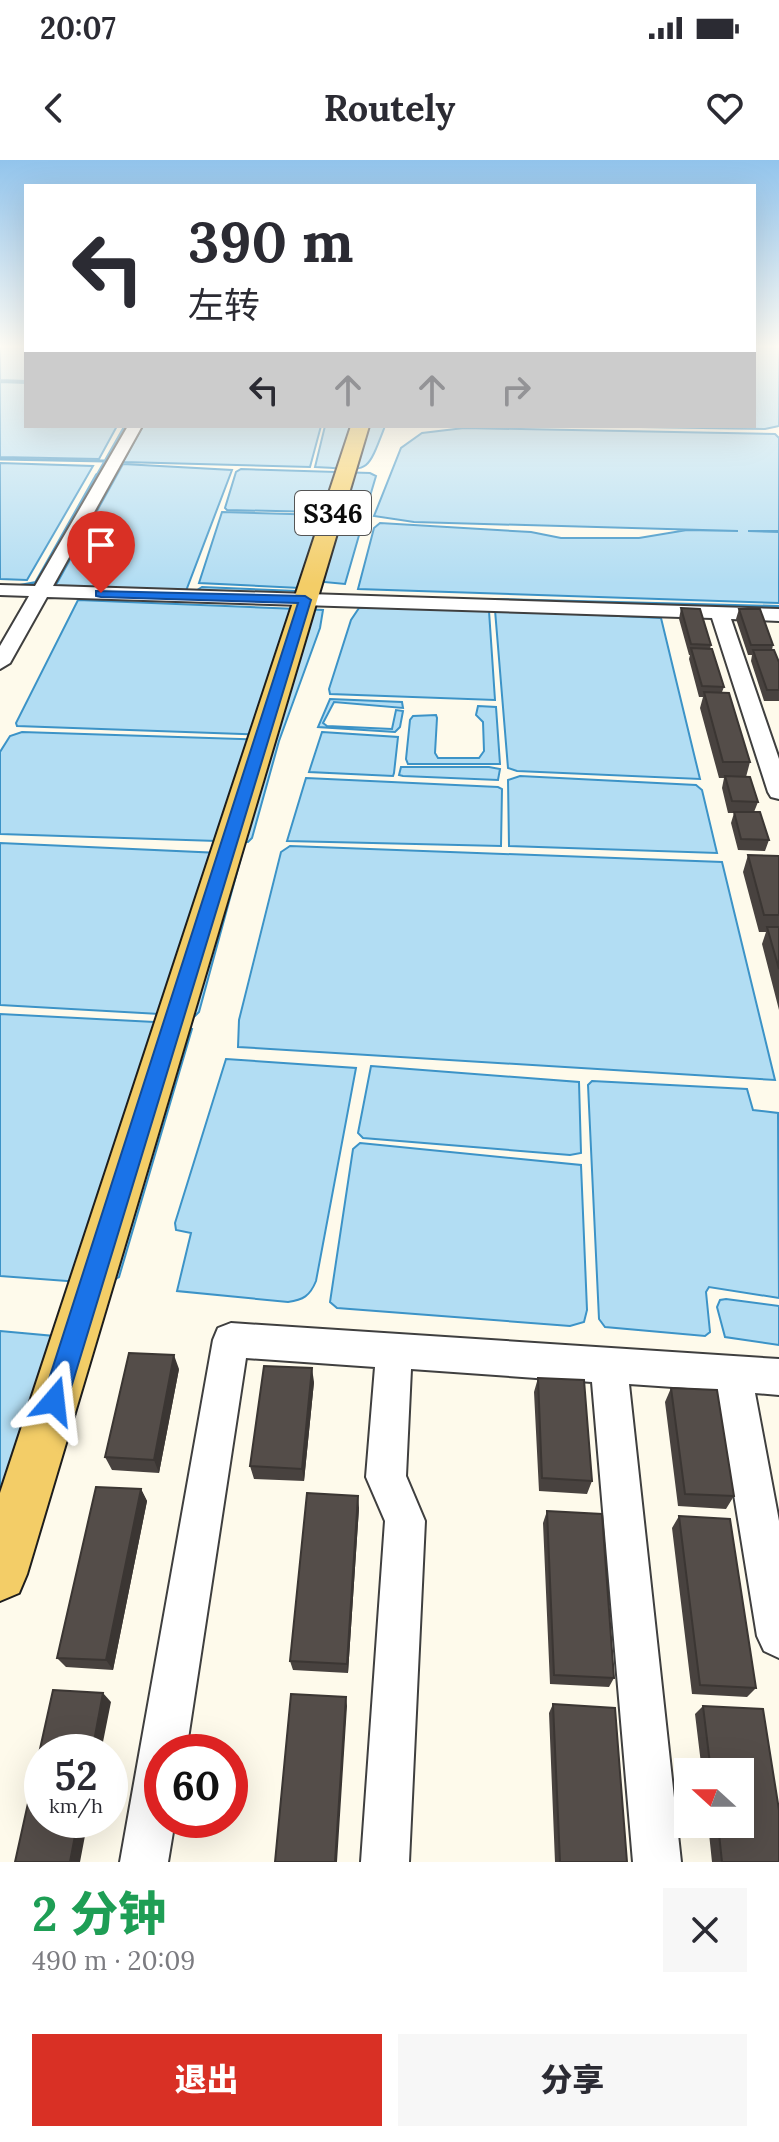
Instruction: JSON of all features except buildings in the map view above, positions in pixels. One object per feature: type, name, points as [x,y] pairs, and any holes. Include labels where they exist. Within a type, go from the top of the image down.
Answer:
[{"type":"main road","name":"S346","points":[[0,1574],[359,428]]},
{"type":"street","points":[[0,663],[134,428]]},
{"type":"street","points":[[0,590],[779,615]]},
{"type":"street","points":[[720,613],[779,792]]},
{"type":"street","points":[[751,706],[779,707]]},
{"type":"street","points":[[165,1734],[231,1340],[779,1377]]},
{"type":"street","points":[[385,1862],[405,1521],[386,1477],[394,1351]]},
{"type":"street","points":[[609,1365],[657,1862]]},
{"type":"street","points":[[733,1373],[779,1636]]},
{"type":"street","points":[[144,1862],[148,1838]]},
{"type":"water","points":[[0,425],[116,428],[99,459],[0,457]]},
{"type":"water","points":[[779,425],[765,429],[703,428]]},
{"type":"water","points":[[142,428],[320,428],[310,467],[123,462]]},
{"type":"water","points":[[325,428],[384,428],[373,455],[363,467],[315,467]]},
{"type":"water","points":[[464,428],[775,434],[779,438],[779,531],[748,531],[779,532],[779,603],[358,589],[374,528],[380,523],[531,532],[561,538],[639,538],[687,530],[738,531],[414,522],[374,516],[401,448],[422,433]]},
{"type":"water","points":[[0,463],[93,466],[27,580],[0,579]]},
{"type":"water","points":[[123,464],[232,470],[186,591],[194,592],[202,587],[297,591],[308,595],[306,598],[49,589],[57,583]]},
{"type":"water","points":[[241,469],[370,473],[376,476],[365,513],[227,510],[225,508],[236,472]]},
{"type":"water","points":[[222,512],[361,516],[364,518],[345,584],[314,581],[300,588],[199,583]]},
{"type":"water","points":[[78,600],[323,610],[320,628],[279,741],[252,838],[248,842],[0,834],[0,752],[10,736],[22,732],[270,740],[269,735],[17,726]]},
{"type":"water","points":[[359,608],[489,611],[495,700],[330,694],[351,620]]},
{"type":"water","points":[[495,610],[661,618],[700,779],[517,771],[508,768]]},
{"type":"water","points":[[330,699],[402,702],[403,708],[334,702],[323,723],[327,726],[392,729],[396,710],[403,711],[400,727],[395,732],[318,727]]},
{"type":"water","points":[[478,706],[496,707],[500,764],[408,764],[410,720],[413,716],[436,715],[435,753],[438,758],[479,758],[484,751],[483,722],[476,715]]},
{"type":"water","points":[[322,732],[398,737],[393,776],[309,772]]},
{"type":"water","points":[[401,767],[500,769],[498,780],[403,776],[399,775]]},
{"type":"water","points":[[520,776],[696,785],[702,790],[717,853],[509,846],[508,780]]},
{"type":"water","points":[[306,778],[498,787],[502,789],[501,846],[287,841]]},
{"type":"water","points":[[0,843],[242,854],[199,1012],[195,1016],[0,1005]]},
{"type":"water","points":[[290,846],[722,862],[775,1080],[238,1047],[239,1020],[281,852]]},
{"type":"water","points":[[0,1014],[174,1023],[192,1029],[119,1277],[107,1284],[0,1276]]},
{"type":"water","points":[[226,1059],[356,1068],[316,1281],[308,1294],[298,1300],[288,1302],[177,1291],[191,1233],[176,1230],[175,1223]]},
{"type":"water","points":[[371,1066],[579,1082],[581,1153],[570,1155],[363,1138],[358,1133]]},
{"type":"water","points":[[592,1081],[747,1089],[753,1110],[778,1113],[779,1298],[709,1287],[706,1292],[710,1332],[705,1336],[605,1327],[599,1319],[588,1085]]},
{"type":"water","points":[[360,1143],[581,1165],[587,1310],[584,1322],[570,1326],[337,1308],[330,1302],[353,1149]]},
{"type":"water","points":[[720,1300],[779,1306],[779,1345],[725,1337],[717,1307]]},
{"type":"water","points":[[0,1331],[65,1337],[0,1599]]},
{"type":"waterway","points":[[96,477],[124,428]]},
{"type":"waterway","points":[[0,459],[105,461]]},
{"type":"waterway","points":[[20,586],[36,583],[97,475]]},
{"type":"waterway","points":[[497,600],[779,607]]},
{"type":"route","points":[[54,1401],[305,600],[101,593]]}]
